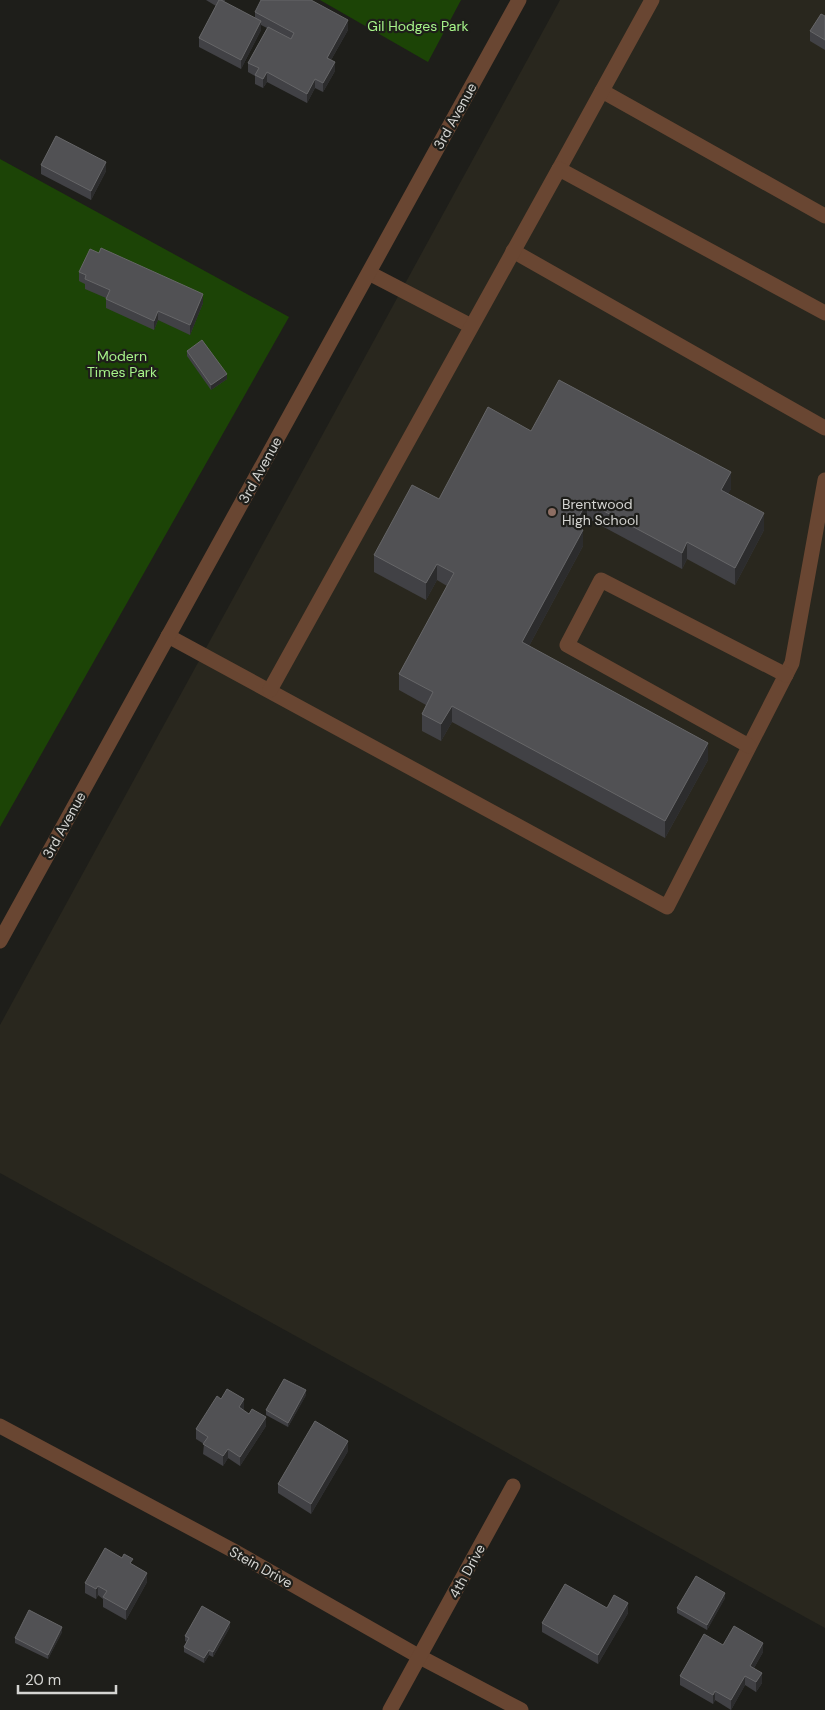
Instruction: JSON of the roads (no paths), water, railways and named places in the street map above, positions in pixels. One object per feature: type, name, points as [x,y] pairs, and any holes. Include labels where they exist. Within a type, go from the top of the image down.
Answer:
[{"type":"street","name":"3rd Avenue","points":[[0,941],[519,0]]},
{"type":"street","points":[[270,690],[652,0]]},
{"type":"street","points":[[602,91],[825,216]]},
{"type":"street","points":[[559,168],[825,313]]},
{"type":"street","points":[[513,251],[825,428]]},
{"type":"street","points":[[369,273],[471,326]]},
{"type":"street","points":[[168,636],[667,907],[792,663],[825,480]]},
{"type":"street","points":[[749,746],[567,644],[601,580],[786,675]]},
{"type":"street","name":"Stein Drive","points":[[0,1426],[223,1546],[420,1657],[521,1710]]},
{"type":"street","name":"4th Drive","points":[[390,1710],[513,1486]]},
{"type":"place","name":"Brentwood High School","points":[[552,512]]},
{"type":"park label","name":"Gil Hodges Park","points":[[418,26]]},
{"type":"park label","name":"Modern Times Park","points":[[122,364]]}]
